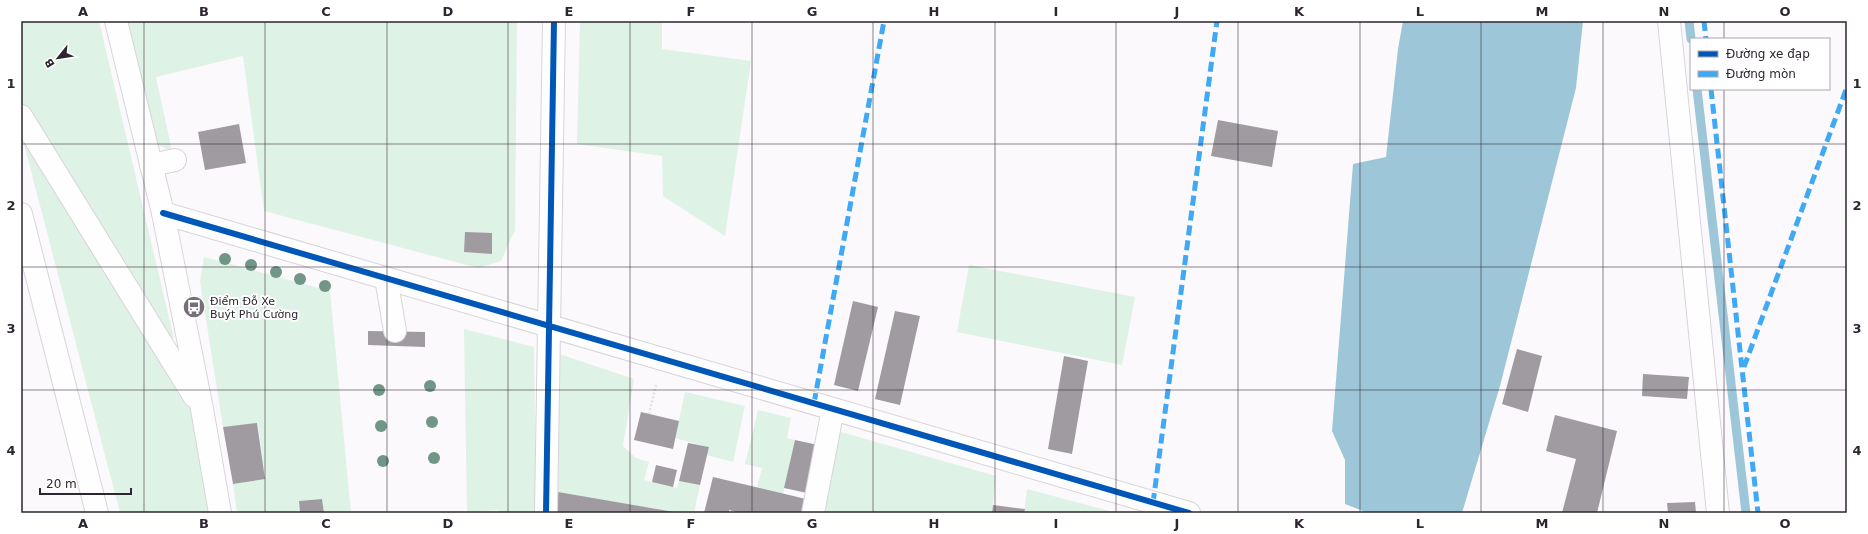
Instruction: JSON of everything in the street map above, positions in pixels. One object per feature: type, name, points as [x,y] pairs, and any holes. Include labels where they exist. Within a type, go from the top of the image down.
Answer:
[{"type":"street","points":[[116,21],[162,213],[202,409],[220,513]]},
{"type":"street","points":[[546,513],[554,21]]},
{"type":"street","points":[[1669,21],[1718,513]]},
{"type":"street","points":[[21,116],[202,409]]},
{"type":"street","points":[[151,164],[175,160]]},
{"type":"street","points":[[162,213],[550,325],[833,409],[1152,508],[1189,513]]},
{"type":"street","points":[[21,214],[98,513]]},
{"type":"street","points":[[386,278],[395,332]]},
{"type":"street","points":[[813,513],[833,409]]},
{"type":"green space","points":[[21,21],[99,21],[174,339],[156,326],[21,103]]},
{"type":"green space","points":[[127,21],[517,21],[515,230],[501,261],[478,268],[264,211],[243,56],[156,77],[172,151],[158,145]]},
{"type":"green space","points":[[580,21],[662,21],[662,49],[751,61],[725,236],[663,196],[662,156],[577,144]]},
{"type":"green space","points":[[24,144],[189,402],[209,513],[120,513]]},
{"type":"green space","points":[[204,257],[330,291],[351,513],[324,513],[322,499],[299,501],[300,513],[237,513],[233,484],[265,479],[258,423],[223,427],[200,282]]},
{"type":"green space","points":[[969,265],[1135,297],[1122,365],[957,332]]},
{"type":"green space","points":[[464,329],[534,347],[536,513],[499,513],[499,510],[467,512]]},
{"type":"green space","points":[[556,353],[634,379],[623,446],[636,458],[649,462],[644,480],[677,488],[679,481],[700,485],[694,513],[679,513],[553,492]]},
{"type":"green space","points":[[685,392],[745,406],[733,462],[707,455],[708,447],[675,438]]},
{"type":"green space","points":[[758,410],[791,418],[787,438],[795,440],[783,494],[757,487],[762,468],[745,464]]},
{"type":"green space","points":[[834,430],[996,476],[992,513],[820,513]]},
{"type":"green space","points":[[1027,489],[1117,513],[1024,513]]},
{"type":"water","points":[[1403,21],[1583,21],[1576,88],[1500,386],[1462,513],[1368,513],[1345,504],[1345,460],[1332,431],[1353,164],[1386,157],[1398,49]]},
{"type":"building","points":[[1218,120],[1278,131],[1272,167],[1211,156]]},
{"type":"building","points":[[239,124],[246,163],[205,170],[198,132]]},
{"type":"building","points":[[465,232],[492,233],[492,254],[464,252]]},
{"type":"building","points":[[853,301],[878,307],[858,391],[834,385]]},
{"type":"building","points":[[895,311],[920,316],[900,405],[875,399]]},
{"type":"building","points":[[368,331],[425,332],[425,347],[368,345]]},
{"type":"building","points":[[1517,349],[1542,356],[1528,412],[1502,404]]},
{"type":"building","points":[[1064,356],[1088,361],[1072,454],[1048,449]]},
{"type":"building","points":[[1643,374],[1689,377],[1687,399],[1642,396]]},
{"type":"building","points":[[641,412],[679,421],[673,449],[634,440]]},
{"type":"building","points":[[1555,415],[1617,431],[1597,513],[1562,513],[1576,459],[1546,451]]},
{"type":"building","points":[[257,423],[265,479],[233,484],[223,427]]},
{"type":"building","points":[[795,440],[818,445],[807,493],[784,488]]},
{"type":"building","points":[[688,443],[709,447],[700,485],[679,481]]},
{"type":"building","points":[[656,465],[677,470],[673,487],[652,482]]},
{"type":"building","points":[[713,477],[810,500],[806,513],[740,513],[729,510],[729,513],[704,513]]},
{"type":"building","points":[[558,492],[674,512],[674,513],[554,513]]},
{"type":"building","points":[[322,499],[324,513],[300,513],[299,501]]},
{"type":"building","points":[[1695,502],[1696,513],[1668,513],[1667,503]]},
{"type":"building","points":[[993,505],[1025,509],[1024,513],[992,513]]},
{"type":"waterway","points":[[1689,21],[1691,38]]},
{"type":"waterway","points":[[1697,90],[1746,513]]},
{"type":"marked path","points":[[814,403],[884,21]]},
{"type":"marked path","points":[[1153,503],[1217,21]]},
{"type":"marked path","points":[[1704,21],[1706,38]]},
{"type":"marked path","points":[[1744,367],[1847,87]]},
{"type":"marked path","points":[[1711,90],[1758,513]]},
{"type":"cycle path","points":[[546,513],[554,21]]},
{"type":"cycle path","points":[[163,213],[1189,513]]},
{"type":"place","name":"Điểm Đỗ Xe Buýt Phú Cường","points":[[194,307]]}]
